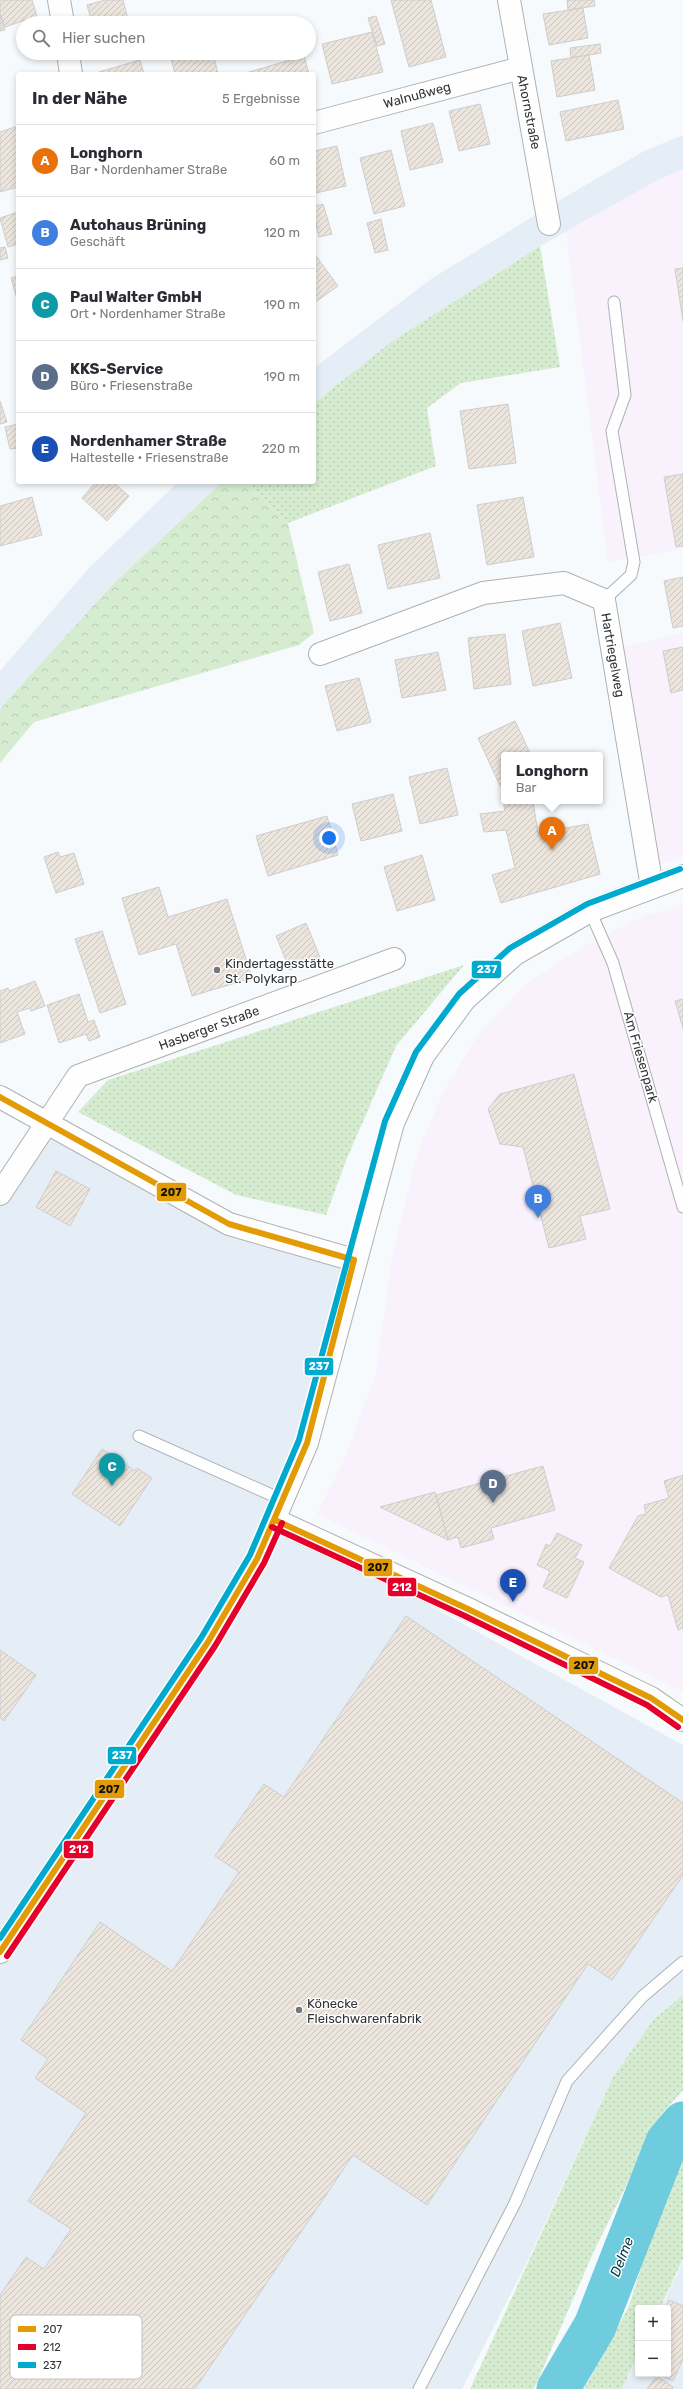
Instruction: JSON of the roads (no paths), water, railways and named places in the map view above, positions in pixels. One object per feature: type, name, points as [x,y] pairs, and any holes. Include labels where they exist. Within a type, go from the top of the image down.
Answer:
[{"type":"street","points":[[59,0],[62,16]]},
{"type":"street","name":"Ahornstraße","points":[[509,0],[549,224]]},
{"type":"street","points":[[69,60],[71,72]]},
{"type":"street","name":"Walnußweg","points":[[316,122],[520,68]]},
{"type":"street","name":"Hartriegelweg","points":[[320,654],[483,593],[564,583],[604,600],[652,887]]},
{"type":"street","points":[[0,1952],[208,1642],[257,1559],[308,1443],[354,1260],[392,1123],[423,1056],[465,999],[515,954],[590,911],[683,876]]},
{"type":"street","name":"Hasberger Straße","points":[[0,1194],[78,1076],[394,959]]},
{"type":"street","points":[[0,1097],[46,1124],[229,1224],[354,1260]]},
{"type":"street","points":[[275,1520],[468,1610],[650,1698],[683,1720]]},
{"type":"lane","points":[[604,600],[631,575],[634,562],[612,431],[625,395],[614,302]]},
{"type":"lane","name":"Am Friesenpark","points":[[590,911],[613,963],[678,1167],[683,1207]]},
{"type":"lane","points":[[139,1436],[283,1500]]},
{"type":"lane","points":[[419,2389],[515,2203],[567,2081],[642,1997],[683,1962]]},
{"type":"waterway","name":"Delme","points":[[558,2389],[595,2326],[667,2142],[683,2123]]},
{"type":"place","name":"Longhorn","points":[[552,850]]},
{"type":"place","name":"Kindertagesstätte St. Polykarp","points":[[217,970]]},
{"type":"place","name":"Autohaus Brüning","points":[[538,1218]]},
{"type":"place","name":"Paul Walter GmbH","points":[[112,1486]]},
{"type":"place","name":"KKS-Service","points":[[493,1503]]},
{"type":"place","name":"Nordenhamer Straße","points":[[513,1602]]},
{"type":"place","name":"Könecke Fleischwarenfabrik","points":[[299,2010]]}]
